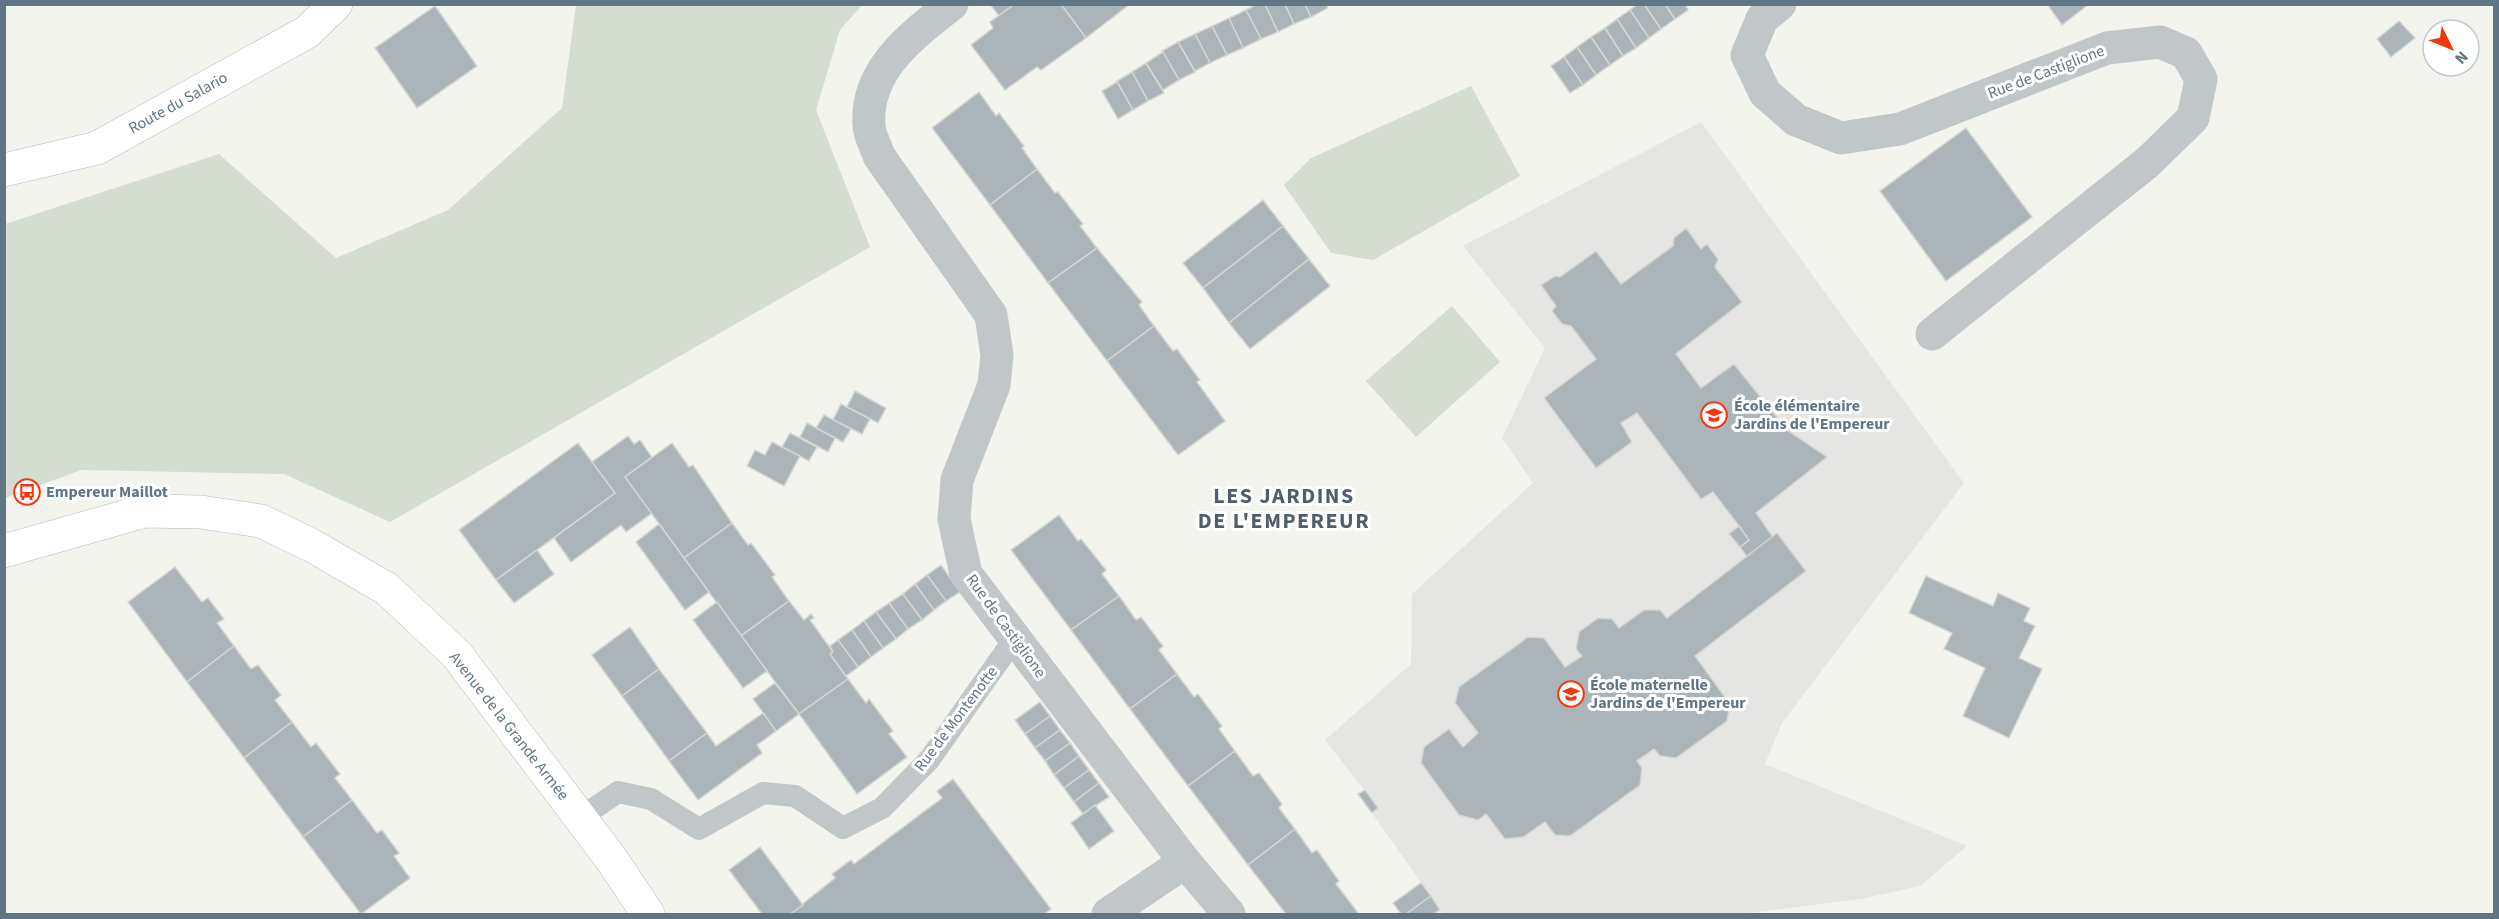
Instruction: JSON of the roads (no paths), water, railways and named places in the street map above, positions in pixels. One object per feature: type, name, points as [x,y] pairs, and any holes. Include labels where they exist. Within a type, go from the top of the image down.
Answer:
[{"type":"main road","name":"Route du Salario","points":[[4,170],[97,148],[307,32],[336,4]]},
{"type":"main road","name":"Avenue de la Grande Armée","points":[[4,551],[145,511],[201,512],[261,520],[311,545],[387,589],[457,655],[580,818],[648,915]]},
{"type":"street","name":"Rue de Castiglione","points":[[952,4],[921,28],[893,55],[873,87],[869,126],[879,156],[991,315],[997,355],[994,385],[957,480],[954,519],[966,574],[1185,862],[1229,915]]},
{"type":"street","name":"Rue de Castiglione","points":[[1780,4],[1762,19],[1747,55],[1765,93],[1796,120],[1841,138],[1900,129],[2107,48],[2160,42],[2186,53],[2201,80],[2193,118],[2148,162],[1932,334]]},
{"type":"street","points":[[1108,915],[1185,862]]},
{"type":"lane","name":"Rue de Montenotte","points":[[580,818],[618,792],[651,799],[699,829],[763,793],[795,796],[843,828],[882,808],[929,760],[1015,638]]},
{"type":"place","name":"École élémentaire Jardins de l'Empereur","points":[[1714,415]]},
{"type":"place","name":"Empereur Maillot","points":[[27,492]]},
{"type":"place","name":"École maternelle Jardins de l'Empereur","points":[[1571,694]]},
{"type":"district","name":"LES JARDINS DE L'EMPEREUR","points":[[1284,508]]}]
